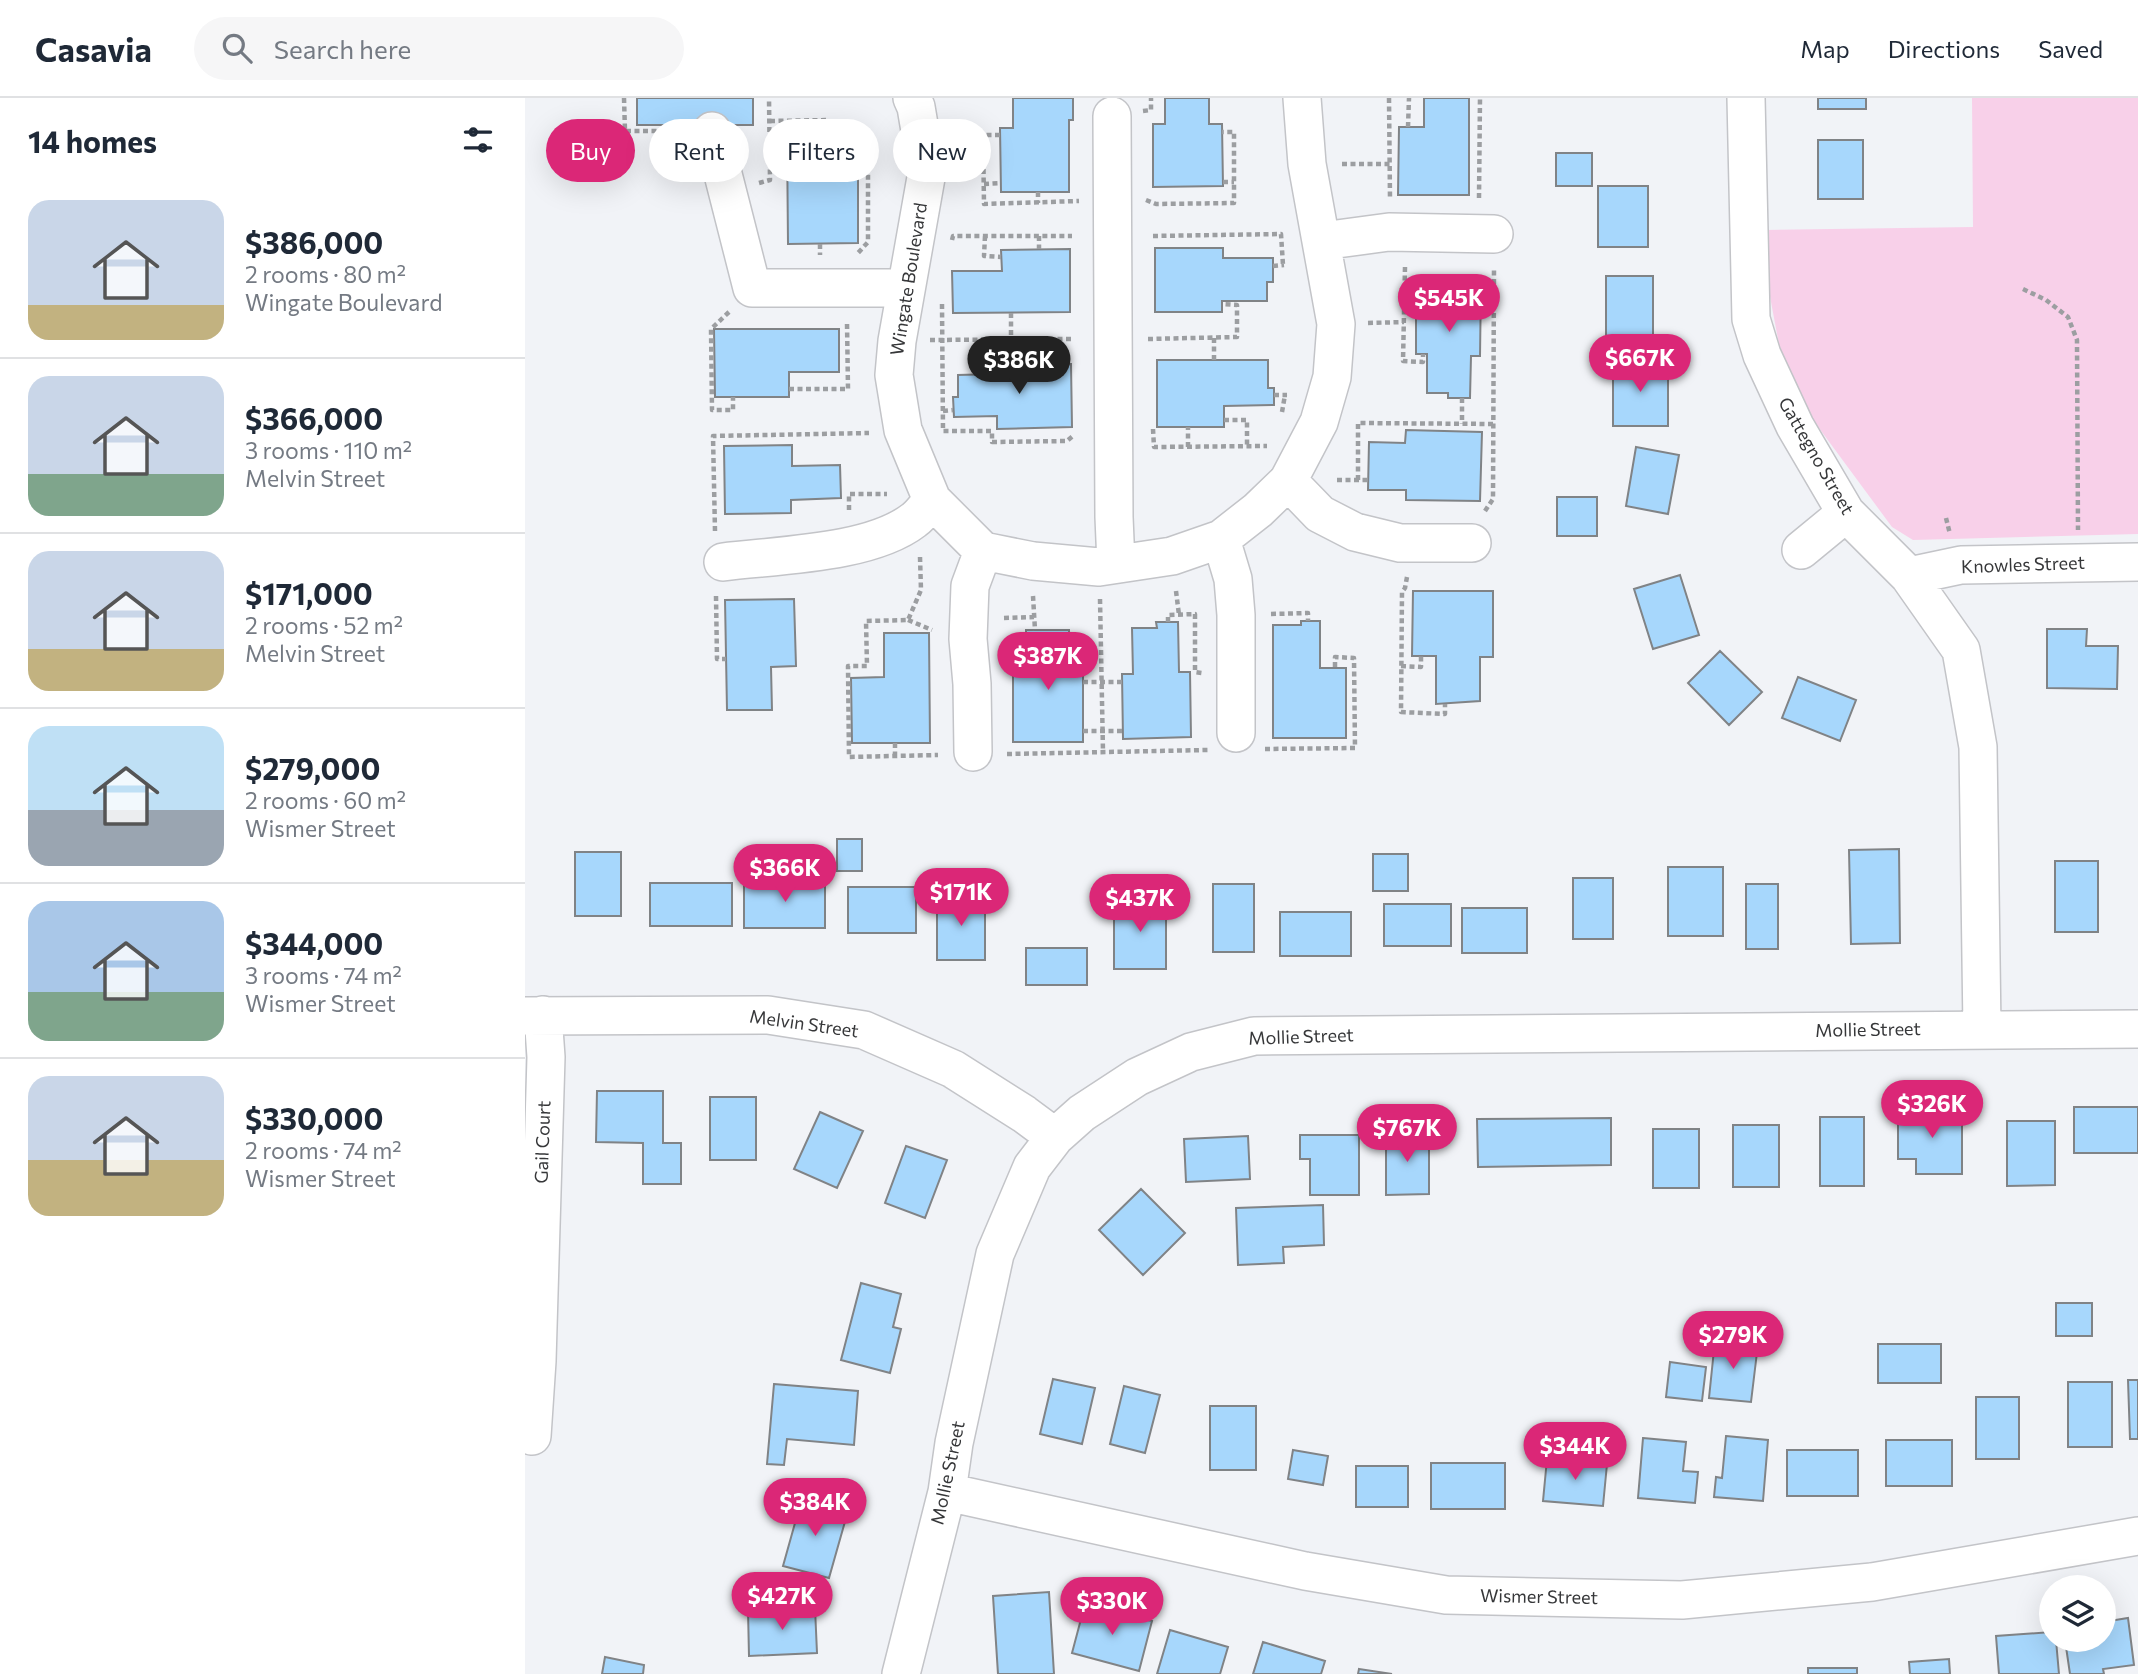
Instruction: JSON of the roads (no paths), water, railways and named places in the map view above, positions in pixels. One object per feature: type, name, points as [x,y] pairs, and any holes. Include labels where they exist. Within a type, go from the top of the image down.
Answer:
[{"type":"street","name":"Wingate Boulevard","points":[[912,98],[916,107],[927,172],[894,374],[903,430],[932,500],[983,551]]},
{"type":"street","points":[[1108,579],[1221,539],[1258,510],[1288,481],[1319,422],[1332,377],[1336,324],[1307,164],[1302,98]]},
{"type":"street","name":"Gattegno Street","points":[[1746,98],[1751,319],[1762,355],[1795,426],[1846,513],[1909,576],[1961,650],[1978,747],[1982,1029]]},
{"type":"street","points":[[1108,579],[1114,503],[1112,116]]},
{"type":"street","points":[[715,182],[752,288],[906,288]]},
{"type":"street","points":[[1322,241],[1389,232],[1494,234]]},
{"type":"street","points":[[1288,481],[1320,514],[1355,532],[1400,543],[1472,543]]},
{"type":"street","points":[[718,563],[847,547],[884,536],[915,520],[932,500]]},
{"type":"street","points":[[1801,550],[1846,513]]},
{"type":"street","points":[[1221,539],[1233,579],[1236,615],[1236,744]]},
{"type":"street","points":[[973,754],[968,639],[970,586],[983,551],[1033,561],[1099,567],[1108,579]]},
{"type":"street","name":"Knowles Street","points":[[1909,576],[1961,565],[2138,562]]},
{"type":"street","name":"Melvin Street","points":[[534,1015],[768,1015],[864,1030],[953,1069],[1055,1137]]},
{"type":"street","name":"Gail Court","points":[[532,1436],[537,1361],[546,1057],[534,1015]]},
{"type":"street","name":"Mollie Street","points":[[901,1674],[947,1492],[954,1443],[995,1254],[1032,1167],[1055,1137],[1082,1113],[1137,1077],[1191,1052],[1254,1036],[2138,1029]]},
{"type":"street","name":"Wismer Street","points":[[947,1492],[1305,1571],[1446,1595],[1682,1600],[1872,1582],[2138,1536]]}]
